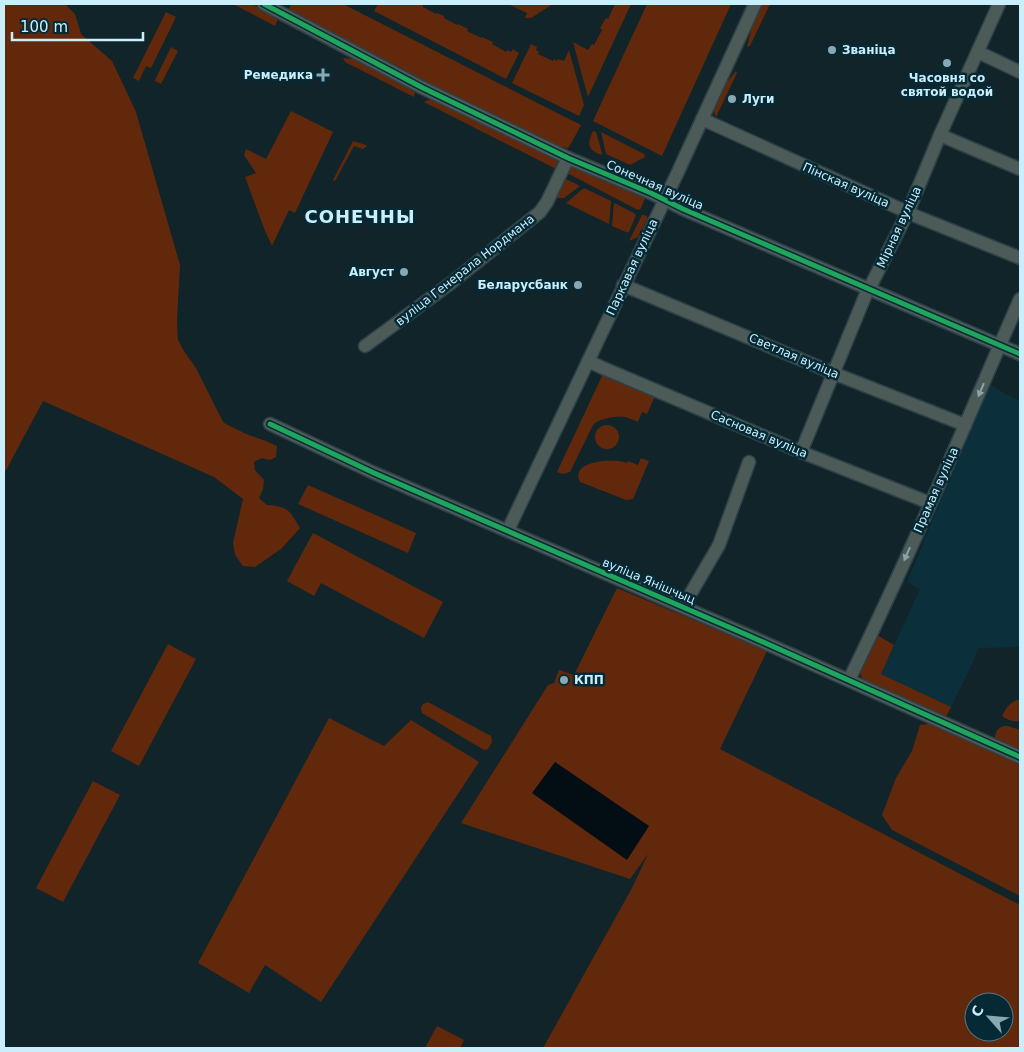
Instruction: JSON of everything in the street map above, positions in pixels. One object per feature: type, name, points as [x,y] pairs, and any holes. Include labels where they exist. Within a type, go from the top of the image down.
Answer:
[{"type":"street","name":"Паркавая вуліца","points":[[508,530],[755,4]]},
{"type":"street","name":"Мірная вуліца","points":[[801,452],[866,294],[908,212],[940,135],[999,4]]},
{"type":"street","name":"Сонечная вуліца","points":[[271,5],[423,88],[568,158],[1020,354]]},
{"type":"street","points":[[978,52],[1020,72]]},
{"type":"street","name":"Пінская вуліца","points":[[702,119],[908,212],[1020,258]]},
{"type":"street","points":[[940,135],[1020,169]]},
{"type":"street","name":"вуліца Генерала Нордмана","points":[[365,346],[540,212],[547,202],[568,158]]},
{"type":"street","name":"Светлая вуліца","points":[[623,285],[965,426]]},
{"type":"street","name":"Прамая вуліца","points":[[849,680],[930,504],[1020,299]]},
{"type":"street","name":"Сасновая вуліца","points":[[588,361],[801,452],[930,504]]},
{"type":"street","name":"вуліца Янішчыц","points":[[270,424],[374,473],[508,530],[1020,757]]},
{"type":"street","points":[[685,608],[691,593],[719,544],[749,462]]},
{"type":"shaded area","points":[[4,4],[65,4],[75,14],[81,34],[112,61],[136,112],[180,265],[177,321],[178,340],[196,368],[224,423],[277,446],[276,457],[270,460],[262,458],[254,462],[255,470],[264,480],[259,498],[267,505],[284,508],[294,517],[300,528],[281,549],[255,567],[243,566],[235,555],[233,543],[243,499],[214,477],[43,401],[4,474]]},
{"type":"shaded area","points":[[233,4],[252,4],[279,17],[275,26]]},
{"type":"shaded area","points":[[291,4],[343,4],[581,125],[568,148],[558,147],[471,106],[392,63],[288,11]]},
{"type":"shaded area","points":[[378,4],[423,5],[423,7],[436,14],[444,16],[444,18],[468,29],[467,31],[493,42],[492,44],[506,52],[507,50],[511,52],[513,49],[519,53],[506,79],[374,11]]},
{"type":"shaded area","points":[[508,4],[553,4],[531,18],[525,18],[527,13]]},
{"type":"shaded area","points":[[615,4],[631,4],[588,97],[573,42],[588,50],[592,44],[594,45],[602,30],[600,28],[606,18],[608,19]]},
{"type":"shaded area","points":[[647,4],[731,4],[662,156],[593,121]]},
{"type":"shaded area","points":[[761,4],[770,4],[750,46],[747,47],[753,22]]},
{"type":"shaded area","points":[[166,12],[176,17],[151,68],[146,66],[139,81],[133,78]]},
{"type":"shaded area","points":[[531,44],[537,47],[538,54],[553,61],[558,59],[564,61],[569,50],[584,105],[579,116],[512,83]]},
{"type":"shaded area","points":[[171,47],[178,51],[161,84],[155,80]]},
{"type":"shaded area","points":[[343,58],[355,59],[413,89],[415,92],[414,97],[345,62]]},
{"type":"shaded area","points":[[736,71],[737,73],[716,117],[712,107],[723,87]]},
{"type":"shaded area","points":[[433,100],[556,159],[561,166],[560,171],[424,102]]},
{"type":"shaded area","points":[[291,111],[333,132],[295,213],[289,210],[272,246],[245,177],[256,173],[244,155],[246,149],[266,159]]},
{"type":"shaded area","points":[[593,131],[596,132],[601,155],[593,151],[589,143]]},
{"type":"shaded area","points":[[601,132],[644,154],[645,157],[630,165],[606,154]]},
{"type":"shaded area","points":[[353,141],[367,146],[363,149],[354,146],[335,181],[333,180]]},
{"type":"shaded area","points":[[577,167],[645,198],[641,208],[639,210],[636,209],[565,172],[566,169]]},
{"type":"shaded area","points":[[566,179],[580,186],[564,198],[558,198],[555,195]]},
{"type":"shaded area","points":[[584,188],[611,201],[609,224],[566,203]]},
{"type":"shaded area","points":[[614,203],[636,215],[629,232],[612,226]]},
{"type":"shaded area","points":[[642,215],[648,217],[638,237],[629,241]]},
{"type":"shaded area","points":[[603,374],[655,396],[647,414],[642,412],[638,422],[625,417],[608,418],[599,421],[593,425],[570,472],[563,474],[557,472]]},
{"type":"shaded area","points":[[989,384],[1020,401],[1020,647],[978,648],[951,707],[881,674],[920,589],[907,582]]},
{"type":"shaded area","points":[[607,425],[615,429],[619,437],[615,445],[607,449],[599,445],[595,437],[599,429]]},
{"type":"shaded area","points":[[641,458],[649,461],[633,499],[626,500],[580,482],[578,475],[581,469],[587,465],[604,461],[627,463],[628,461],[638,465]]},
{"type":"shaded area","points":[[308,485],[416,533],[408,553],[298,504]]},
{"type":"shaded area","points":[[313,533],[443,602],[424,638],[321,583],[314,596],[287,581]]},
{"type":"shaded area","points":[[617,588],[767,651],[720,749],[1020,905],[1020,1048],[543,1048],[632,888],[648,854],[630,879],[461,823],[548,685],[554,683],[559,670],[574,675]]},
{"type":"shaded area","points":[[877,635],[894,645],[881,674],[951,707],[947,715],[944,717],[864,684],[860,671]]},
{"type":"shaded area","points":[[168,644],[196,659],[139,766],[111,751]]},
{"type":"shaded area","points":[[1020,700],[1020,721],[1006,719],[1002,716],[1008,706]]},
{"type":"shaded area","points":[[428,702],[491,736],[492,742],[488,749],[484,750],[422,713],[421,708],[423,704]]},
{"type":"shaded area","points":[[329,718],[384,746],[411,720],[479,762],[321,1002],[265,965],[249,993],[198,963]]},
{"type":"shaded area","points":[[934,723],[1020,762],[1020,896],[892,830],[882,815],[896,778],[912,751],[920,725]]},
{"type":"shaded area","points":[[1003,726],[1020,730],[1020,751],[995,739],[995,734]]},
{"type":"shaded area","points":[[555,762],[649,826],[627,860],[532,793]]},
{"type":"shaded area","points":[[93,781],[120,795],[63,902],[36,888]]},
{"type":"shaded area","points":[[437,1026],[464,1040],[460,1048],[425,1048]]},
{"type":"cycle path","points":[[264,4],[423,88],[568,158],[1020,354]]},
{"type":"cycle path","points":[[270,424],[374,473],[754,638],[1020,757]]},
{"type":"place","name":"Званіца","points":[[832,50]]},
{"type":"place","name":"Часовня со святой водой","points":[[947,63]]},
{"type":"place","name":"Ремедика","points":[[323,75]]},
{"type":"place","name":"Луги","points":[[732,99]]},
{"type":"place","name":"Август","points":[[404,272]]},
{"type":"place","name":"Беларусбанк","points":[[578,285]]},
{"type":"place","name":"КПП","points":[[564,680]]},
{"type":"district","name":"СОНЕЧНЫ","points":[[360,216]]}]
